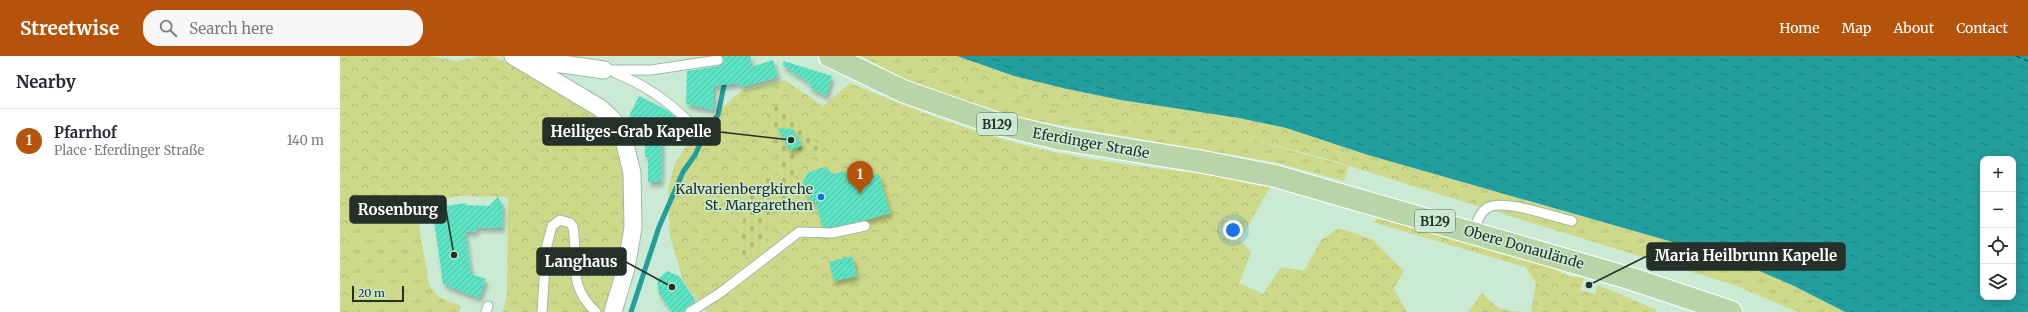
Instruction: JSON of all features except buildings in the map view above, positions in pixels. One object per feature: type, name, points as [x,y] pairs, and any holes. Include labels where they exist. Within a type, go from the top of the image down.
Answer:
[{"type":"main road","name":"Eferdinger Straße","points":[[830,56],[903,91],[994,123],[1061,139],[1175,157]]},
{"type":"main road","name":"Obere Donaulände","points":[[1175,157],[1231,166],[1275,176],[1474,232],[1632,279],[1731,312]]},
{"type":"street","points":[[519,59],[604,70]]},
{"type":"street","points":[[519,59],[600,108],[617,125],[625,142],[633,185],[633,228],[626,268],[613,312]]},
{"type":"lane","points":[[604,70],[651,70],[718,60]]},
{"type":"lane","points":[[604,70],[626,77],[651,91],[669,103],[687,120]]},
{"type":"lane","points":[[1474,232],[1478,218],[1487,207],[1495,206],[1518,206],[1572,221]]},
{"type":"lane","points":[[542,312],[546,249],[552,226],[560,220],[570,223],[574,227],[575,281],[579,292],[587,304],[596,312]]},
{"type":"lane","points":[[690,312],[720,293],[799,232],[832,233],[865,226]]},
{"type":"green space","points":[[340,56],[429,56],[457,61],[482,56],[492,56],[519,68],[588,110],[607,131],[619,154],[625,180],[626,206],[623,233],[618,260],[604,312],[503,312],[507,295],[508,197],[456,196],[343,225],[357,312],[340,312]]},
{"type":"green space","points":[[861,56],[908,56],[943,74],[1238,136],[1348,166],[1344,181],[1274,162],[1019,118],[912,83]]},
{"type":"green space","points":[[908,56],[957,56],[1014,76],[1067,89],[1121,100],[1239,118],[1286,128],[1368,155],[1469,184],[1464,202],[1324,158],[1238,136],[1075,114],[943,74]]},
{"type":"green space","points":[[785,80],[823,106],[850,83],[901,104],[975,131],[1027,146],[1108,162],[1272,184],[1240,240],[1251,253],[1239,283],[1263,294],[1281,267],[1304,271],[1321,240],[1339,228],[1372,239],[1404,271],[1394,289],[1407,312],[707,312],[683,280],[670,237],[668,190],[674,165],[695,132],[741,91]]},
{"type":"green space","points":[[780,104],[807,129],[820,148],[793,164],[799,174],[793,177],[801,204],[796,207],[773,205],[766,233],[766,244],[742,259],[742,228],[746,206],[750,195],[755,186],[762,179],[780,173],[767,108]]},
{"type":"green space","points":[[1469,184],[1690,247],[1755,269],[1794,286],[1845,312],[1798,312],[1734,285],[1464,202]]},
{"type":"green space","points":[[427,203],[428,217],[418,220],[429,284],[439,296],[461,306],[459,312],[357,312],[343,225]]},
{"type":"green space","points":[[1385,215],[1522,253],[1568,276],[1584,278],[1580,290],[1595,294],[1598,285],[1657,310],[1656,312],[1531,312],[1536,282],[1525,267],[1372,222]]},
{"type":"green space","points":[[1482,293],[1497,307],[1510,311],[1527,312],[1468,312]]},
{"type":"water","points":[[957,56],[2028,56],[2028,312],[1845,312],[1794,286],[1755,269],[1690,247],[1368,155],[1286,128],[1239,118],[1121,100],[1014,76]]},
{"type":"waterway","points":[[631,312],[659,227],[683,172],[695,155],[706,131],[718,115],[725,80]]},
{"type":"ferry route","points":[[2016,56],[2028,61]]},
{"type":"place","name":"Heiliges-Grab Kapelle","points":[[791,140]]},
{"type":"place","name":"Pfarrhof","points":[[860,194]]},
{"type":"place","name":"Kalvarienbergkirche St. Margarethen","points":[[821,197]]},
{"type":"place","name":"Rosenburg","points":[[454,255]]},
{"type":"place","name":"Maria Heilbrunn Kapelle","points":[[1589,285]]},
{"type":"place","name":"Langhaus","points":[[672,287]]}]
